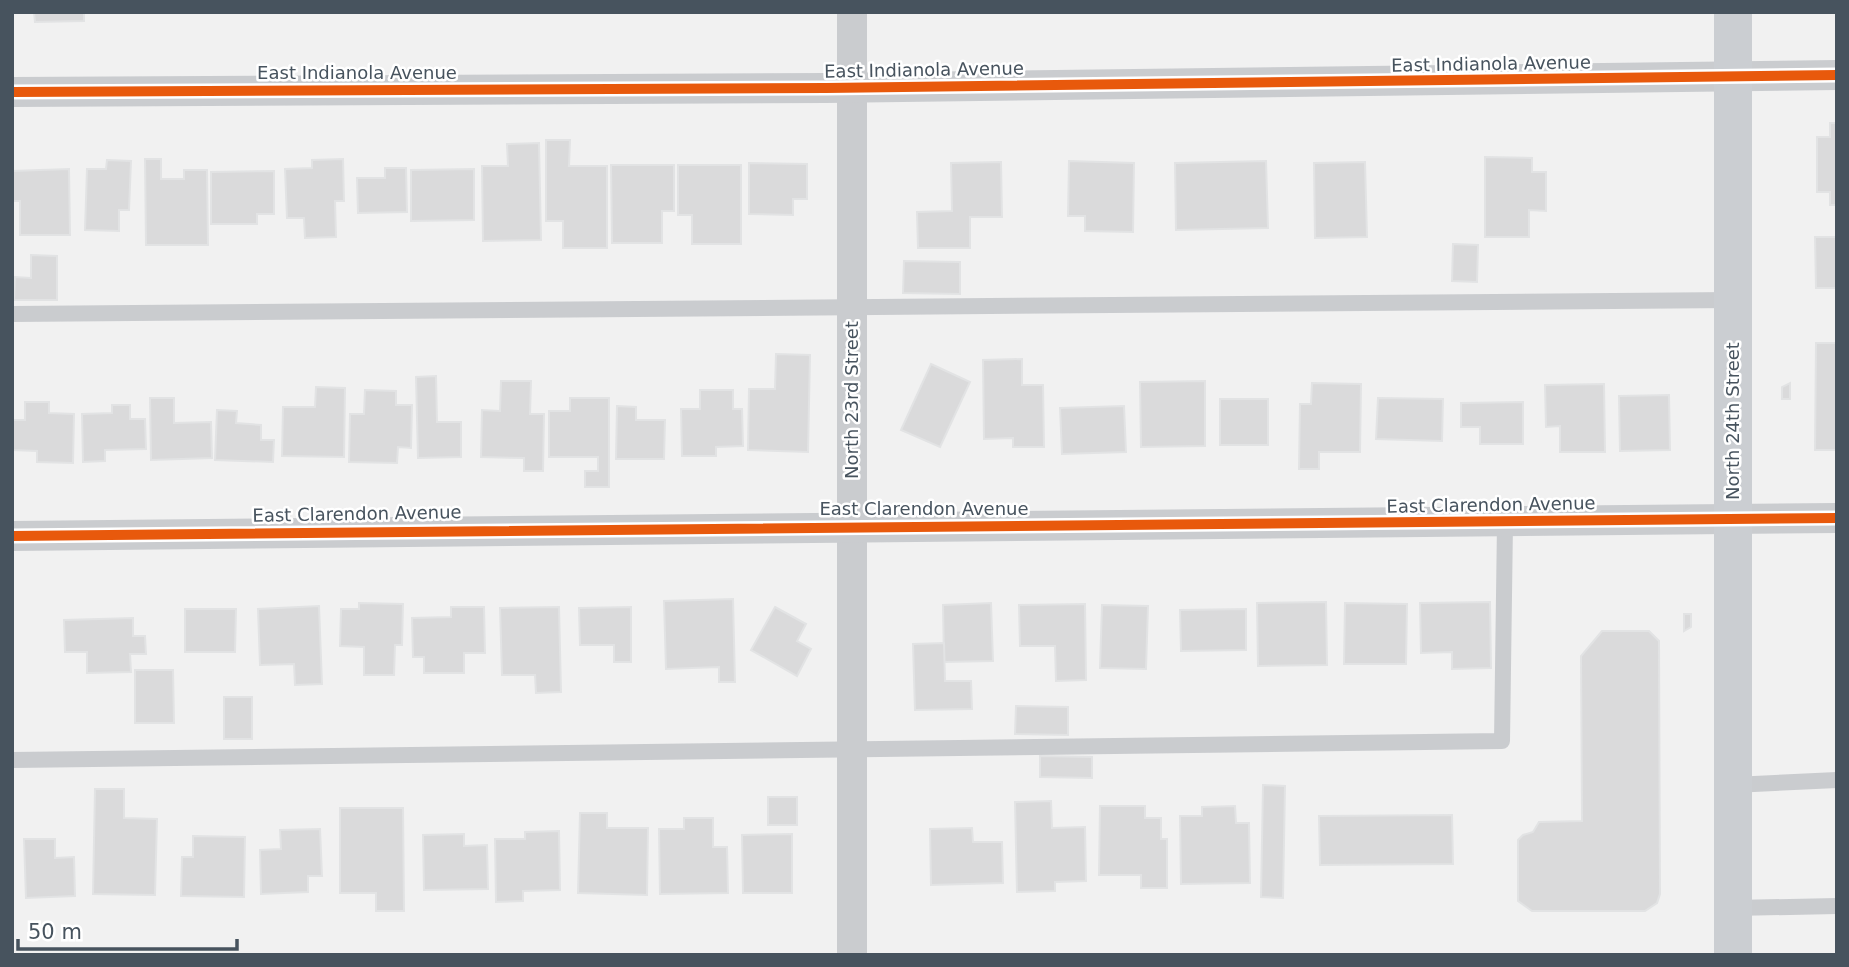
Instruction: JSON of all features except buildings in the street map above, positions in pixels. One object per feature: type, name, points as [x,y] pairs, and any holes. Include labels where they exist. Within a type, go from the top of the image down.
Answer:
[{"type":"main road","name":"North 24th Street","points":[[1732,12],[1733,955]]},
{"type":"street","name":"North 23rd Street","points":[[852,12],[852,955]]},
{"type":"street","name":"East Indianola Avenue","points":[[12,92],[852,88],[1837,75]]},
{"type":"street","name":"East Clarendon Avenue","points":[[12,536],[1837,518]]},
{"type":"lane","points":[[12,314],[852,305],[1732,300]]},
{"type":"lane","points":[[12,760],[852,747],[1502,741],[1505,523]]},
{"type":"lane","points":[[1733,785],[1837,780]]},
{"type":"lane","points":[[1733,908],[1837,906]]},
{"type":"cycle path","points":[[12,92],[826,88],[1837,75]]},
{"type":"cycle path","points":[[12,536],[1837,518]]}]
